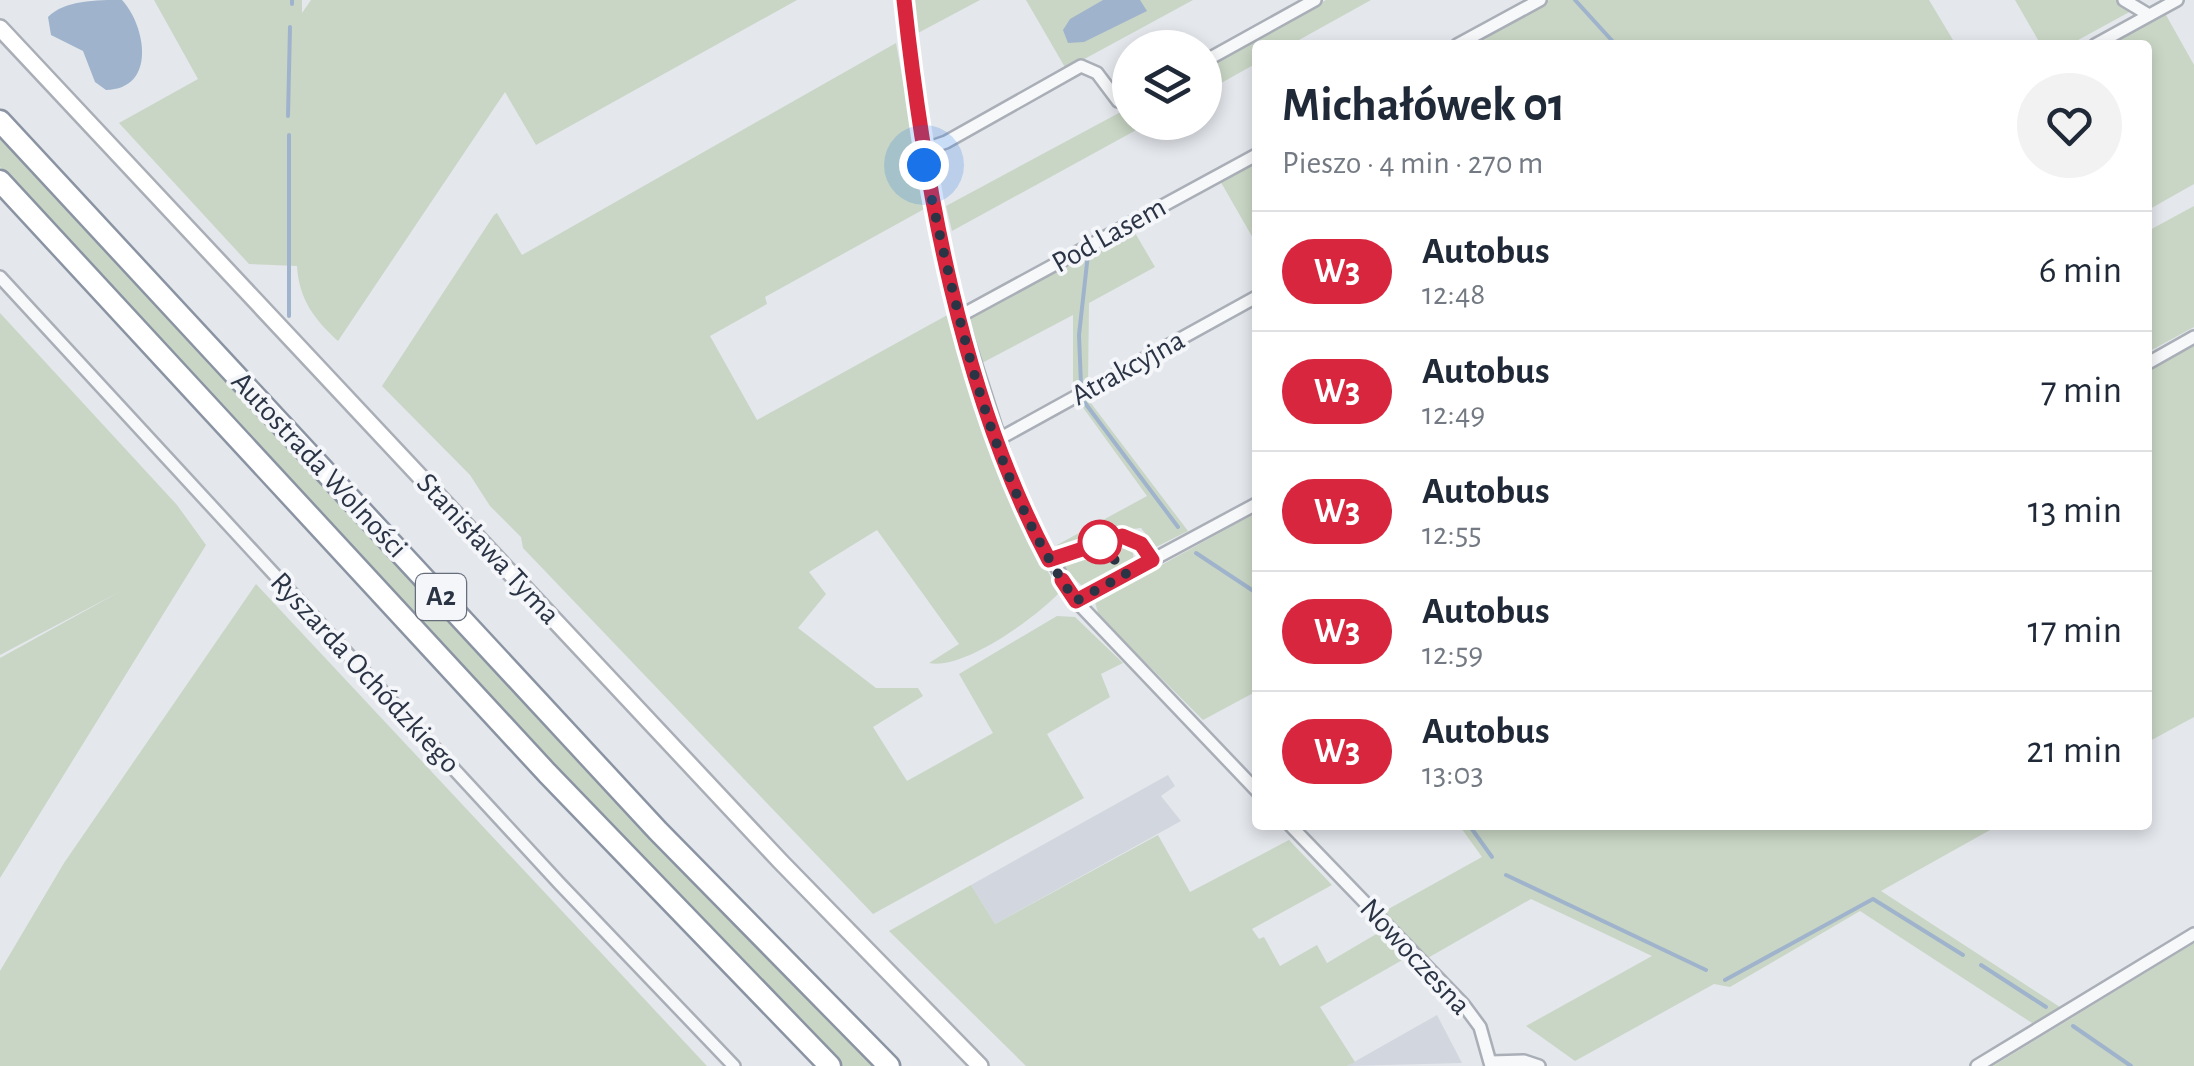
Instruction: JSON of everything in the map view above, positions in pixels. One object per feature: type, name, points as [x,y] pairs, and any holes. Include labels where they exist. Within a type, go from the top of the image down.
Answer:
[{"type":"highway","name":"Autostrada Wolności","points":[[0,121],[658,831],[889,1066]]},
{"type":"highway","name":"Autostrada Wolności","points":[[0,181],[547,773],[830,1066]]},
{"type":"street","points":[[904,0],[920,151],[960,316],[1021,506],[1076,601],[1252,786]]},
{"type":"street","points":[[1222,52],[1315,0]]},
{"type":"street","points":[[1466,40],[1540,0]]},
{"type":"street","points":[[2124,0],[2148,16]]},
{"type":"street","points":[[2104,40],[2176,0]]},
{"type":"street","name":"Stanisława Tyma","points":[[0,28],[780,860],[980,1066]]},
{"type":"street","points":[[920,151],[946,142],[1081,66],[1097,73],[1112,93]]},
{"type":"street","name":"Pod Lasem","points":[[960,316],[1252,157]]},
{"type":"street","name":"Ryszarda Ochódzkiego","points":[[0,277],[559,884],[734,1066]]},
{"type":"street","name":"Atrakcyjna","points":[[998,440],[1252,299]]},
{"type":"street","points":[[2152,361],[2194,337]]},
{"type":"street","points":[[1076,601],[1252,505]]},
{"type":"street","name":"Nowoczesna","points":[[1295,830],[1464,1004],[1480,1027],[1491,1064],[1524,1061],[1539,1066]]},
{"type":"street","points":[[1977,1066],[2194,934]]},
{"type":"shaded area","points":[[1168,775],[1175,786],[1161,796],[1181,821],[995,924],[971,885]]},
{"type":"shaded area","points":[[1437,1015],[1462,1063],[1347,1066]]},
{"type":"green space","points":[[154,0],[302,0],[302,13],[311,0],[797,0],[536,145],[505,92],[338,341],[309,308],[297,266],[249,264],[119,123],[198,79]]},
{"type":"green space","points":[[915,0],[980,0],[918,33]]},
{"type":"green space","points":[[1026,0],[1193,0],[1138,30],[1112,30],[1112,44],[1066,69]]},
{"type":"green space","points":[[1326,0],[1371,0],[1299,40],[1253,40]]},
{"type":"green space","points":[[1549,0],[1929,0],[1953,40],[1475,40]]},
{"type":"green space","points":[[2015,0],[2117,0],[2133,10],[2078,40],[2038,40]]},
{"type":"green space","points":[[2166,15],[2194,65],[2194,184],[2152,208],[2152,40],[2119,40]]},
{"type":"green space","points":[[1252,40],[1252,66],[1222,83],[1222,57]]},
{"type":"green space","points":[[896,43],[926,208],[765,297],[767,304],[710,336],[757,420],[951,313],[985,434],[1008,494],[1059,593],[1017,628],[979,651],[961,659],[929,663],[959,644],[877,530],[809,572],[826,594],[798,628],[876,688],[918,688],[923,696],[873,727],[907,781],[993,733],[959,674],[1057,616],[1075,617],[1123,663],[1101,674],[1110,697],[1047,734],[1084,798],[873,914],[523,548],[521,537],[490,506],[470,475],[382,386],[494,215],[497,213],[522,255]]},
{"type":"green space","points":[[1112,117],[1112,140],[1118,140],[952,231],[946,206]]},
{"type":"green space","points":[[0,133],[876,1066],[842,1066],[587,801],[0,167]]},
{"type":"green space","points":[[1252,161],[1252,236],[1219,179]]},
{"type":"green space","points":[[2194,206],[2194,327],[2152,350],[2152,229]]},
{"type":"green space","points":[[1131,226],[1155,267],[1089,303],[1088,383],[1073,391],[1073,315],[982,363],[968,316]]},
{"type":"green space","points":[[0,313],[177,505],[206,545],[0,878],[0,658],[121,591],[0,655]]},
{"type":"green space","points":[[2194,346],[2194,717],[2152,740],[2152,369]]},
{"type":"green space","points":[[1087,398],[1188,531],[1156,547],[1141,528],[1103,532],[1101,529],[1077,541],[1077,546],[1059,548],[1057,545],[1147,496],[1079,402]]},
{"type":"green space","points":[[1252,515],[1252,694],[1203,720],[1099,616],[1095,602]]},
{"type":"green space","points":[[1121,542],[1132,548],[1134,560],[1085,589],[1064,568],[1073,555]]},
{"type":"green space","points":[[256,584],[707,1066],[0,1066],[0,971],[64,863]]},
{"type":"green space","points":[[1463,830],[1990,830],[1881,891],[2063,1009],[2035,1025],[1860,911],[1730,987],[1714,984],[1575,1061],[1526,1026],[1652,956],[1531,899],[1426,959],[1383,912],[1482,857]]},
{"type":"green space","points":[[1158,835],[1190,892],[1289,840],[1332,885],[1252,929],[1259,939],[1264,937],[1280,966],[1317,945],[1327,963],[1378,933],[1404,959],[1320,1007],[1355,1062],[1347,1066],[1026,1066],[889,931],[971,885],[995,924]]},
{"type":"green space","points":[[2194,943],[2194,1066],[1993,1066]]},
{"type":"water","points":[[122,0],[141,40],[140,68],[122,87],[106,90],[95,82],[83,51],[51,35],[48,17],[72,4]]},
{"type":"water","points":[[1103,0],[1140,0],[1147,11],[1084,42],[1068,43],[1063,30],[1070,19]]},
{"type":"waterway","points":[[1575,0],[1611,40]]},
{"type":"waterway","points":[[288,116],[290,27]]},
{"type":"waterway","points":[[289,135],[289,316]]},
{"type":"waterway","points":[[1081,385],[1079,335],[1088,254]]},
{"type":"waterway","points":[[1085,403],[1178,527]]},
{"type":"waterway","points":[[1196,553],[1252,590]]},
{"type":"waterway","points":[[1473,830],[1492,857]]},
{"type":"waterway","points":[[1506,875],[1706,970]]},
{"type":"waterway","points":[[1725,980],[1873,899],[1963,955]]},
{"type":"waterway","points":[[1981,965],[2046,1007]]},
{"type":"waterway","points":[[2073,1026],[2131,1066]]},
{"type":"bus line","name":"W3","points":[[904,0],[920,151],[960,316],[1021,506],[1049,560],[1122,536],[1141,544],[1152,560],[1076,601],[1062,580]]},
{"type":"route","points":[[924,165],[960,316],[1021,506],[1076,601],[1126,574],[1100,542]]}]
